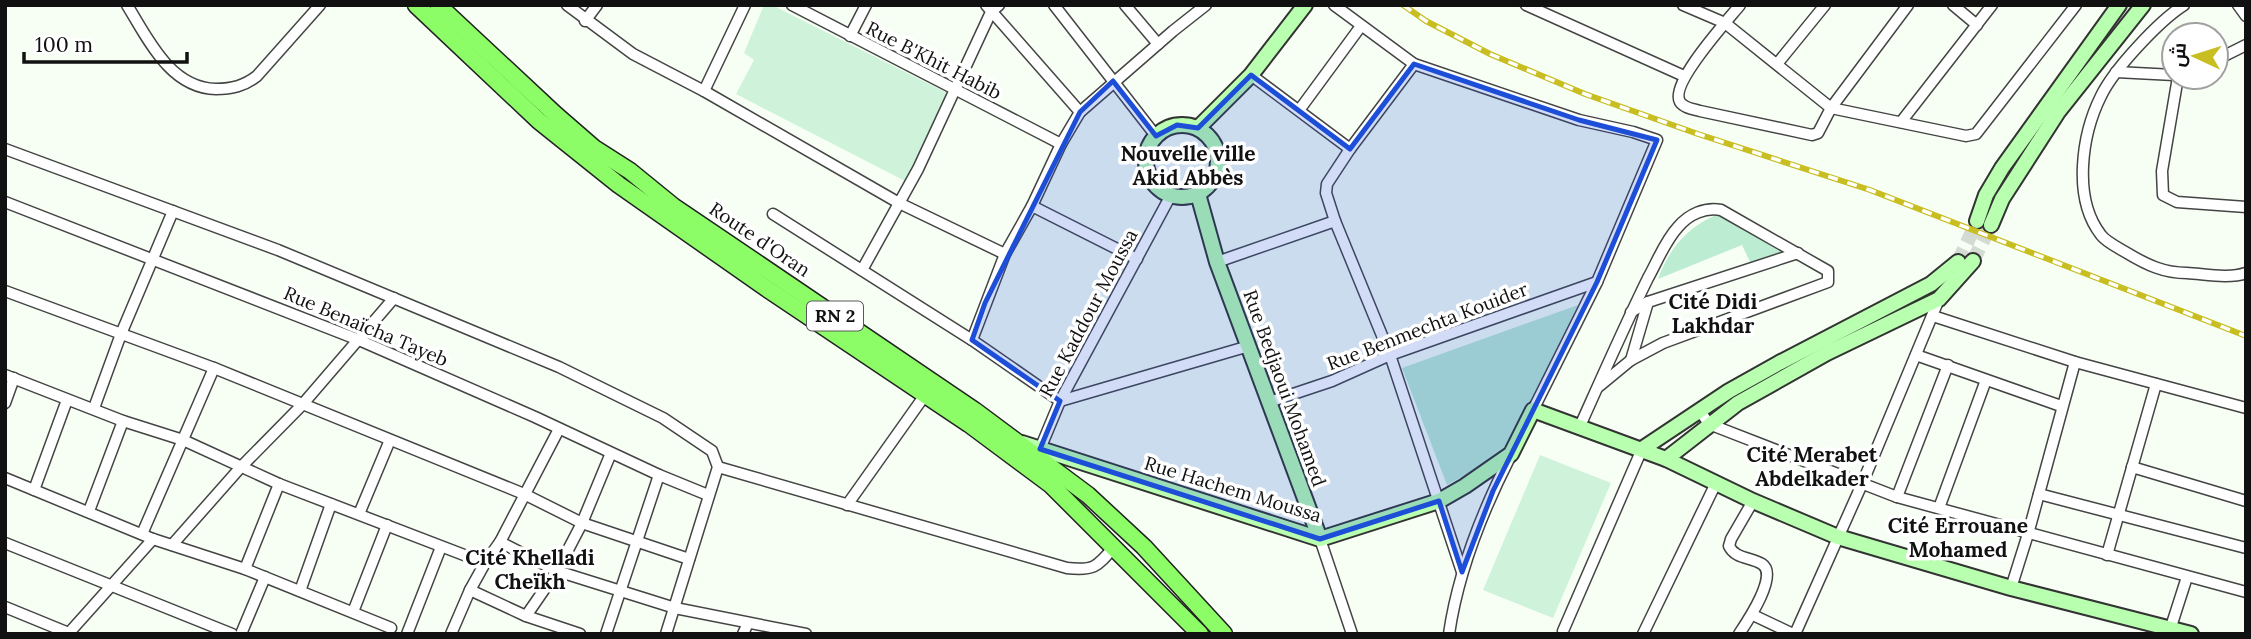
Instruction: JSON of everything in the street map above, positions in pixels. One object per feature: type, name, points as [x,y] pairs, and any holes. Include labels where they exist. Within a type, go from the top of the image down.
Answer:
[{"type":"main road","name":"Route d'Oran","points":[[416,5],[538,121],[619,185],[766,288],[925,394],[1051,485],[1200,634]]},
{"type":"main road","name":"Route d'Oran","points":[[438,5],[594,148],[673,206],[974,410],[1088,495],[1144,547],[1224,634]]},
{"type":"street","points":[[127,5],[149,42],[177,74],[209,89],[226,89],[245,85],[257,76],[320,5]]},
{"type":"street","points":[[567,5],[633,54],[704,91],[899,203],[1005,254]]},
{"type":"street","points":[[585,20],[597,5]]},
{"type":"street","points":[[704,91],[745,5]]},
{"type":"street","name":"Rue B'Khit Habib","points":[[792,5],[1061,144]]},
{"type":"street","points":[[850,36],[866,5]]},
{"type":"street","points":[[1054,5],[1156,136]]},
{"type":"street","points":[[1125,5],[1158,44]]},
{"type":"street","points":[[972,340],[1005,254],[1080,112],[1113,81],[1206,5]]},
{"type":"street","points":[[1198,128],[1251,75],[1305,5]]},
{"type":"street","points":[[1334,5],[1414,64],[1567,116],[1657,140],[1597,282],[1493,491],[1462,572],[1452,608],[1449,634]]},
{"type":"street","points":[[1526,5],[1684,76]]},
{"type":"street","points":[[1683,5],[1725,23],[1831,108],[1966,136],[1976,134],[2076,5]]},
{"type":"street","points":[[1740,5],[1684,76],[1678,91],[1680,101],[1687,107],[1700,111],[1812,135],[1818,132],[1831,108],[1908,5]]},
{"type":"street","points":[[1777,64],[1825,5]]},
{"type":"street","points":[[1953,5],[1977,24]]},
{"type":"street","points":[[1901,122],[1992,5]]},
{"type":"street","points":[[2119,5],[2002,168],[1986,195],[1984,223],[2058,112],[2143,5]]},
{"type":"street","points":[[2184,5],[2154,31],[2116,72],[2101,95],[2093,118],[2084,166],[2084,197],[2091,219],[2102,237],[2144,263],[2163,271],[2235,275],[2246,273]]},
{"type":"street","points":[[2238,5],[2246,16]]},
{"type":"street","points":[[863,270],[956,91],[992,7],[1080,112]]},
{"type":"street","points":[[1300,109],[1362,26]]},
{"type":"street","points":[[2230,53],[2246,45]]},
{"type":"street","points":[[1414,64],[1350,149],[1326,187],[1326,196],[1390,355],[1462,572]]},
{"type":"street","points":[[2116,72],[2160,75]]},
{"type":"street","points":[[1251,75],[1300,109],[1350,149]]},
{"type":"street","points":[[2174,91],[2162,172],[2163,195],[2177,202],[2246,206]]},
{"type":"street","points":[[1177,125],[1198,128],[1213,142],[1218,154],[1218,167],[1213,179],[1198,194],[1185,197],[1171,195],[1154,183],[1148,172],[1147,156],[1156,136],[1167,128],[1177,125]]},
{"type":"street","points":[[6,152],[173,211],[394,298],[559,367],[663,418],[712,451],[718,467],[666,634]]},
{"type":"street","name":"Rue Bedjaoui Mohamed","points":[[1198,194],[1217,262],[1320,539],[1352,634]]},
{"type":"street","name":"Rue Kaddour Moussa","points":[[1040,449],[1060,401],[1171,195]]},
{"type":"street","name":"Rue Benaïcha Tayeb","points":[[5,202],[359,340],[708,495]]},
{"type":"street","points":[[1032,206],[1138,260]]},
{"type":"street","points":[[1580,426],[1597,388],[1631,313],[1662,252],[1678,226],[1696,213],[1709,208],[1721,210],[1828,271],[1828,282],[1663,343],[1631,360],[1597,388]]},
{"type":"street","points":[[94,408],[121,334],[173,211]]},
{"type":"street","points":[[773,214],[972,340],[1060,401],[1249,346]]},
{"type":"street","points":[[1217,262],[1335,221]]},
{"type":"street","points":[[1631,313],[1648,302],[1798,253]]},
{"type":"street","points":[[1753,615],[1794,634],[1862,484],[1939,299],[1973,261]]},
{"type":"street","points":[[1563,633],[1642,449],[1729,391],[1907,298],[1931,284],[1958,262]]},
{"type":"street","name":"Rue Benmechta Kouider","points":[[1269,402],[1332,381],[1390,355],[1597,282]]},
{"type":"street","points":[[5,291],[214,368],[524,494],[582,523],[689,559]]},
{"type":"street","points":[[172,545],[240,468],[302,405],[394,298]]},
{"type":"street","points":[[1667,459],[1738,403],[1827,353],[1939,299]]},
{"type":"street","points":[[1631,360],[1648,302]]},
{"type":"street","points":[[1933,316],[2075,362],[2246,408]]},
{"type":"street","points":[[1916,355],[2061,406]]},
{"type":"street","points":[[2011,588],[2075,362]]},
{"type":"street","points":[[1897,497],[1948,365]]},
{"type":"street","points":[[142,534],[214,368]]},
{"type":"street","points":[[5,403],[10,376],[123,421],[183,440],[240,468],[485,564]]},
{"type":"street","points":[[1939,508],[1986,380]]},
{"type":"street","points":[[2107,555],[2156,384]]},
{"type":"street","points":[[848,505],[925,394]]},
{"type":"street","points":[[34,490],[67,400]]},
{"type":"street","points":[[1533,410],[1667,459],[1753,501],[1838,537],[2011,588],[2170,631],[2191,634]]},
{"type":"street","points":[[1700,411],[1709,424],[1897,497],[2246,592]]},
{"type":"street","points":[[89,511],[123,421]]},
{"type":"street","points":[[452,634],[470,590],[500,542],[559,429]]},
{"type":"street","points":[[359,514],[390,440]]},
{"type":"street","name":"Rue Hachem Moussa","points":[[1014,440],[1320,539],[1439,501],[1511,454]]},
{"type":"street","points":[[526,616],[557,570],[582,523],[611,453]]},
{"type":"street","points":[[718,467],[1067,568],[1084,570],[1097,566],[1114,547]]},
{"type":"street","points":[[2132,467],[2246,501]]},
{"type":"street","points":[[606,634],[659,475]]},
{"type":"street","points":[[5,478],[153,539],[245,569],[353,612],[390,631],[406,634],[441,547]]},
{"type":"street","points":[[1643,634],[1716,483]]},
{"type":"street","points":[[245,569],[279,484]]},
{"type":"street","points":[[2039,494],[2245,546]]},
{"type":"street","points":[[1739,634],[1753,615],[1768,578],[1768,570],[1761,563],[1735,554],[1729,546],[1753,501]]},
{"type":"street","points":[[300,591],[331,504]]},
{"type":"street","points":[[353,612],[387,524]]},
{"type":"street","points":[[5,607],[69,633],[153,539]]},
{"type":"street","points":[[500,542],[557,570],[675,608],[806,634]]},
{"type":"street","points":[[5,543],[232,634]]},
{"type":"street","points":[[242,634],[265,577]]},
{"type":"street","points":[[2170,631],[2186,577]]},
{"type":"street","points":[[470,590],[526,616],[580,634]]},
{"type":"street","points":[[743,634],[748,623]]},
{"type":"highlighted area","points":[[1414,64],[1579,120],[1657,140],[1597,282],[1493,491],[1462,572],[1439,501],[1320,539],[1040,449],[1060,401],[972,340],[985,303],[1080,112],[1113,81],[1156,136],[1177,125],[1198,128],[1251,75],[1350,149]]},
{"type":"green space","points":[[764,5],[772,5],[949,94],[905,181],[736,94],[754,60],[744,53]]},
{"type":"green space","points":[[1714,216],[1725,216],[1793,251],[1751,264],[1742,245],[1658,279],[1679,241]]},
{"type":"green space","points":[[1578,305],[1505,453],[1447,485],[1402,368]]},
{"type":"green space","points":[[1540,455],[1611,483],[1553,618],[1483,590]]},
{"type":"tunnel","points":[[1958,262],[1977,221]]},
{"type":"tunnel","points":[[1973,261],[1991,225]]},
{"type":"railway","points":[[1403,5],[1426,21],[1490,54],[1585,94],[1870,190],[2246,336]]},
{"type":"district","name":"Nouvelle ville Akid Abbès","points":[[1188,166]]},
{"type":"district","name":"Cité Didi Lakhdar","points":[[1713,314]]},
{"type":"district","name":"Cité Merabet Abdelkader","points":[[1812,467]]},
{"type":"district","name":"Cité Errouane Mohamed","points":[[1958,538]]},
{"type":"district","name":"Cité Khelladi Cheïkh","points":[[530,570]]}]
